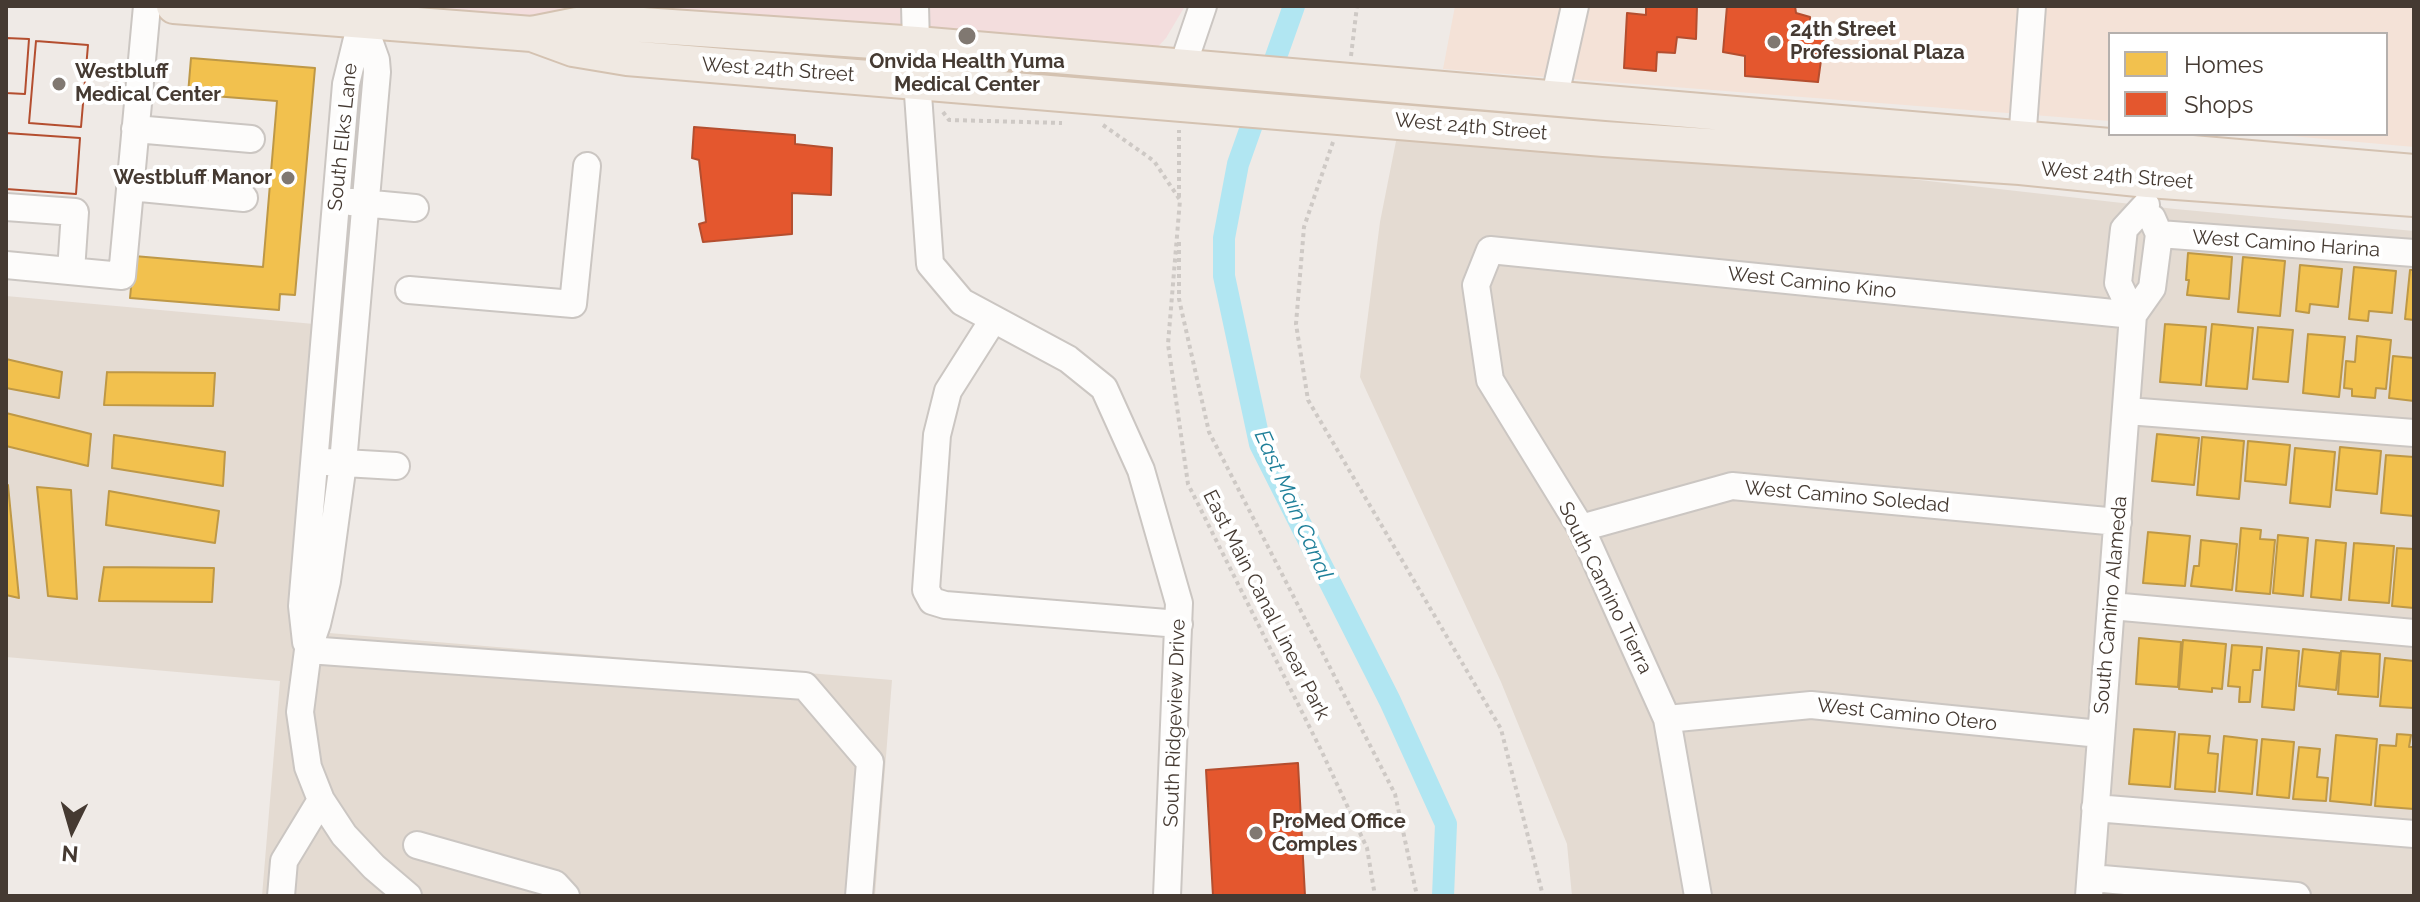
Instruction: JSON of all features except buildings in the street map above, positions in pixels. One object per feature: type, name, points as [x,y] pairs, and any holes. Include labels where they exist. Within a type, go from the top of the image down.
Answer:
[{"type":"main road","name":"West 24th Street","points":[[174,6],[362,14],[532,34],[573,49],[627,58],[1604,139],[2021,153]]},
{"type":"main road","name":"West 24th Street","points":[[532,34],[577,25],[628,24],[917,44],[1307,78],[1554,100],[2021,153],[2148,178],[2414,199]]},
{"type":"main road","points":[[1400,121],[1433,112],[1530,118],[1544,114],[1554,100]]},
{"type":"main road","name":"West 24th Street","points":[[2148,178],[2414,172]]},
{"type":"street","points":[[6,265],[122,276],[147,6]]},
{"type":"street","name":"South Ridgeview Drive","points":[[915,6],[930,264],[962,302],[1068,359],[1104,388],[1141,470],[1179,603],[1167,896]]},
{"type":"street","points":[[1182,68],[1203,6]]},
{"type":"street","points":[[1554,100],[1575,6]]},
{"type":"street","points":[[2021,153],[2032,6]]},
{"type":"street","name":"South Elks Lane","points":[[308,650],[302,606],[336,201],[346,84],[362,14]]},
{"type":"street","name":"South Elks Lane","points":[[362,14],[377,72],[343,463],[327,581],[308,650],[300,712],[308,767],[321,800],[344,835],[374,867],[408,896]]},
{"type":"street","points":[[135,129],[251,139]]},
{"type":"street","points":[[409,290],[573,304],[587,166]]},
{"type":"street","points":[[2148,178],[2159,234]]},
{"type":"street","name":"South Camino Alameda","points":[[2090,887],[2133,315],[2118,283],[2124,229],[2148,178]]},
{"type":"street","points":[[130,187],[244,198]]},
{"type":"street","points":[[336,201],[415,208]]},
{"type":"street","points":[[6,207],[75,212],[71,271]]},
{"type":"street","name":"South Camino Alameda","points":[[2133,315],[2152,288],[2159,234]]},
{"type":"street","name":"West Camino Harina","points":[[2159,234],[2414,253]]},
{"type":"street","name":"West Camino Kino","points":[[1490,250],[2133,315]]},
{"type":"street","name":"South Camino Tierra","points":[[1490,250],[1476,285],[1490,380],[1581,528],[1667,719],[1698,896]]},
{"type":"street","points":[[993,320],[948,391],[937,435],[926,590],[932,601],[945,605],[1179,624]]},
{"type":"street","points":[[2127,411],[2414,433]]},
{"type":"street","points":[[314,461],[396,466]]},
{"type":"street","name":"West Camino Soledad","points":[[1581,528],[1732,486],[2118,522]]},
{"type":"street","points":[[2111,606],[2414,633]]},
{"type":"street","points":[[308,650],[805,686],[870,762],[859,896]]},
{"type":"street","name":"West Camino Otero","points":[[1667,719],[1811,705],[2100,734]]},
{"type":"street","points":[[281,896],[284,861],[321,800]]},
{"type":"street","points":[[2095,808],[2414,834]]},
{"type":"street","points":[[417,845],[555,884],[566,896]]},
{"type":"street","points":[[2090,887],[2297,896]]},
{"type":"path","points":[[1348,82],[1357,6]]},
{"type":"path","points":[[917,80],[949,120],[1071,123]]},
{"type":"path","points":[[1194,105],[1179,299],[1209,432],[1395,794],[1417,896]]},
{"type":"path","points":[[1341,117],[1304,227],[1296,324],[1308,400],[1501,729],[1543,896]]},
{"type":"path","name":"East Main Canal Linear Park","points":[[1101,124],[1154,161],[1180,200],[1168,344],[1188,484],[1367,848],[1375,896]]},
{"type":"shaded area","name":"Onvida Health Yuma Medical Center","points":[[180,6],[1185,6],[1166,38],[1142,64]]},
{"type":"shaded area","points":[[1455,6],[2414,6],[2414,147],[2291,136],[2388,136],[2388,32],[2108,32],[2108,121],[1443,69]]},
{"type":"shaded area","points":[[1400,121],[2175,209],[2414,231],[2414,896],[1572,896],[1567,844],[1501,682],[1360,377],[1380,222]]},
{"type":"shaded area","points":[[6,296],[314,324],[293,630],[892,680],[875,896],[262,896],[280,681],[6,657]]},
{"type":"waterway","name":"East Main Canal","points":[[1294,6],[1238,164],[1224,238],[1224,276],[1260,444],[1390,701],[1446,824],[1443,896]]},
{"type":"place","name":"Onvida Health Yuma Medical Center","points":[[967,36]]},
{"type":"place","name":"24th Street Professional Plaza","points":[[1774,42]]},
{"type":"place","name":"Westbluff Medical Center","points":[[59,84]]},
{"type":"place","name":"Westbluff Manor","points":[[288,178]]},
{"type":"place","name":"ProMed Office Comples","points":[[1256,833]]}]
